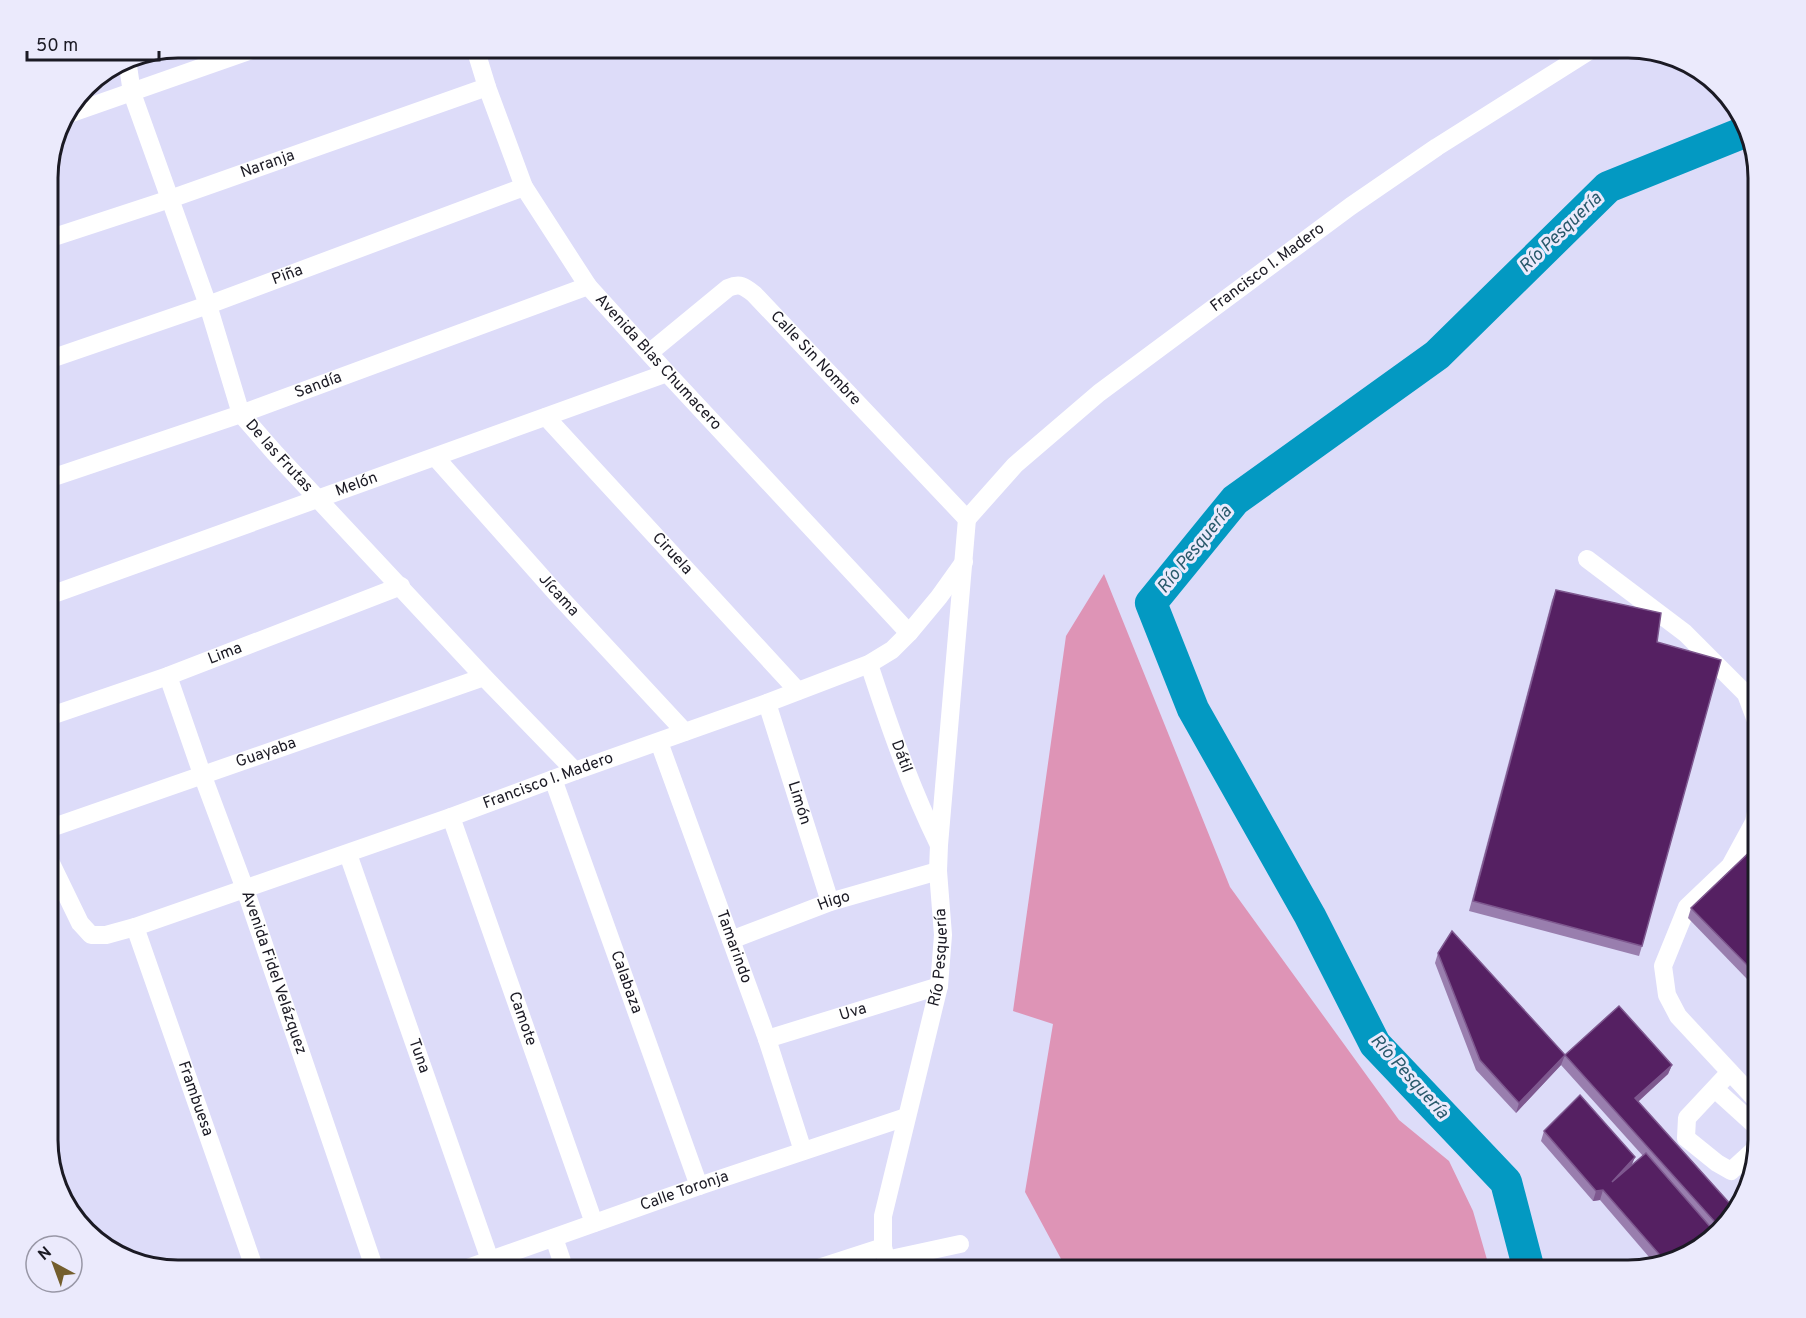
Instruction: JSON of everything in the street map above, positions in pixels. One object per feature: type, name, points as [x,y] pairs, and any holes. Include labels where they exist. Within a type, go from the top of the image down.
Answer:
[{"type":"street","points":[[80,110],[226,58]]},
{"type":"street","name":"Avenida Blas Chumacero","points":[[478,58],[524,187],[588,286],[909,633]]},
{"type":"street","name":"Francisco I. Madero","points":[[967,519],[1015,465],[1099,393],[1351,206],[1437,147],[1578,58]]},
{"type":"street","name":"De las Frutas","points":[[129,70],[132,93],[208,305],[241,414],[484,677],[575,771]]},
{"type":"street","name":"Naranja","points":[[59,236],[487,87]]},
{"type":"street","name":"Piña","points":[[59,356],[208,305],[524,187]]},
{"type":"street","name":"Sandía","points":[[59,475],[241,414],[588,286]]},
{"type":"street","name":"Calle Sin Nombre","points":[[649,353],[728,288],[743,286],[754,294],[967,519]]},
{"type":"street","name":"Melón","points":[[59,592],[667,373]]},
{"type":"street","name":"Ciruela","points":[[546,417],[798,691]]},
{"type":"street","name":"Jícama","points":[[436,458],[556,593],[685,732]]},
{"type":"street","name":"Río Pesquería","points":[[886,1259],[883,1216],[939,986],[943,935],[939,845],[967,519]]},
{"type":"street","points":[[1587,559],[1685,633],[1746,694],[1748,699]]},
{"type":"street","name":"Francisco I. Madero","points":[[59,880],[80,923],[91,935],[106,935],[348,854],[767,704],[869,664],[892,650],[909,633],[964,562]]},
{"type":"street","name":"Lima","points":[[59,713],[168,676],[400,586]]},
{"type":"street","name":"Dátil","points":[[869,664],[888,723],[922,810],[939,845]]},
{"type":"street","name":"Avenida Fidel Velázquez","points":[[168,676],[245,888],[371,1259]]},
{"type":"street","name":"Guayaba","points":[[59,825],[484,677]]},
{"type":"street","name":"Limón","points":[[767,704],[830,902]]},
{"type":"street","name":"Tamarindo","points":[[659,742],[766,1039],[802,1151]]},
{"type":"street","name":"Calabaza","points":[[553,779],[699,1186]]},
{"type":"street","name":"Camote","points":[[451,817],[594,1223]]},
{"type":"street","points":[[1748,833],[1730,866],[1687,907],[1663,966],[1667,995],[1678,1016],[1748,1091]]},
{"type":"street","name":"Tuna","points":[[348,854],[490,1259]]},
{"type":"street","name":"Higo","points":[[731,940],[830,902],[939,870]]},
{"type":"street","name":"Frambuesa","points":[[135,927],[251,1259]]},
{"type":"street","name":"Uva","points":[[766,1039],[939,986]]},
{"type":"street","points":[[1730,1072],[1687,1118],[1686,1138],[1717,1163],[1731,1171],[1746,1158]]},
{"type":"street","points":[[1714,1089],[1748,1119]]},
{"type":"street","name":"Calle Toronja","points":[[493,1259],[699,1186],[906,1117]]},
{"type":"street","points":[[554,1238],[561,1259]]},
{"type":"street","points":[[886,1259],[960,1244]]},
{"type":"shaded area","points":[[1104,574],[1230,887],[1399,1120],[1449,1161],[1473,1211],[1487,1259],[1061,1259],[1025,1192],[1053,1024],[1013,1011],[1066,636]]},
{"type":"building","points":[[1556,590],[1661,613],[1657,642],[1721,660],[1642,946],[1473,901]]},
{"type":"building","points":[[1748,854],[1748,966],[1691,908]]},
{"type":"building","points":[[1452,931],[1565,1055],[1519,1103],[1480,1060],[1438,953]]},
{"type":"building","points":[[1619,1006],[1672,1065],[1635,1098],[1729,1203],[1715,1221],[1565,1055]]},
{"type":"building","points":[[1580,1095],[1635,1157],[1612,1182],[1646,1153],[1710,1226],[1681,1247],[1659,1255],[1603,1190],[1596,1191],[1544,1131]]},
{"type":"waterway","name":"Río Pesquería","points":[[1526,1259],[1506,1182],[1375,1044],[1310,916],[1193,709],[1151,603],[1235,500],[1437,355],[1608,187],[1739,134]]}]
